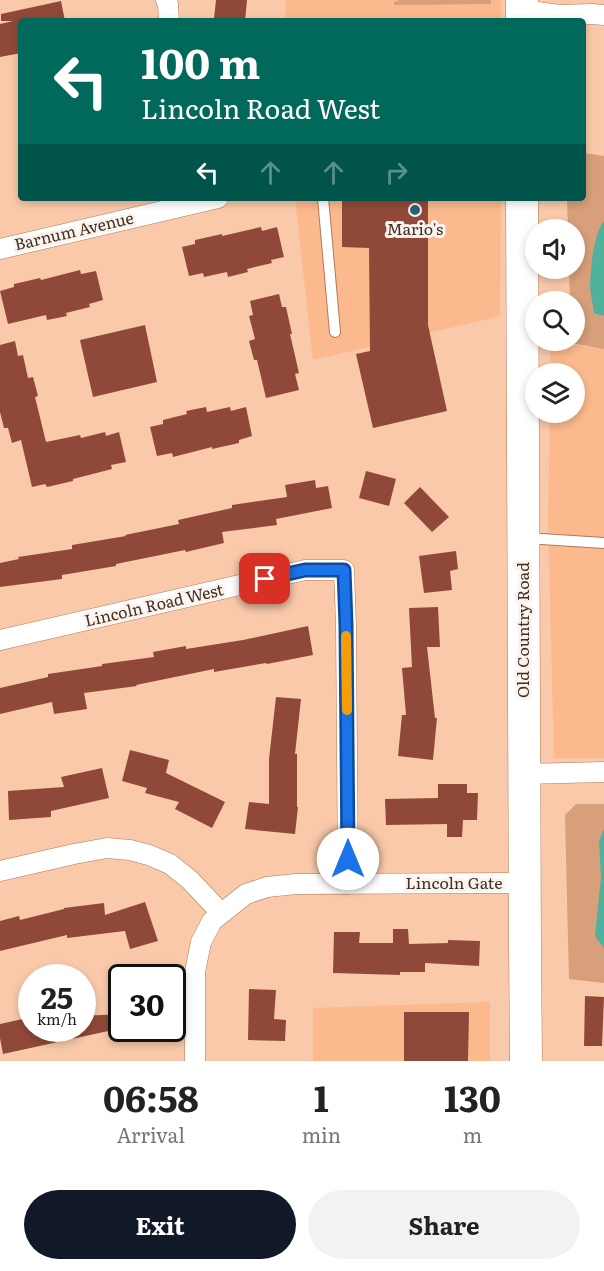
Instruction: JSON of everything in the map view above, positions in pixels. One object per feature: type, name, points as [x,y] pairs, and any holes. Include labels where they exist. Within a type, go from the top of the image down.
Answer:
[{"type":"main road","name":"Old Country Road","points":[[522,201],[526,1061]]},
{"type":"street","points":[[166,0],[169,18]]},
{"type":"street","points":[[522,10],[559,15],[604,15]]},
{"type":"street","name":"Barnum Avenue","points":[[0,249],[173,203],[191,201]]},
{"type":"street","name":"Lincoln Road West","points":[[0,640],[305,570],[344,570],[348,884]]},
{"type":"street","points":[[524,774],[604,772]]},
{"type":"street","points":[[0,871],[107,848],[130,850],[170,864],[190,880],[221,913]]},
{"type":"street","name":"Lincoln Gate","points":[[195,1061],[195,972],[201,942],[212,921],[246,894],[267,887],[296,884],[524,883]]},
{"type":"lane","points":[[323,201],[335,332]]},
{"type":"lane","points":[[523,538],[604,543]]},
{"type":"shaded area","points":[[285,0],[501,0],[501,18],[286,18]]},
{"type":"shaded area","points":[[400,0],[491,0],[491,4],[394,5],[394,2]]},
{"type":"shaded area","points":[[586,153],[604,156],[604,349],[585,346],[585,291],[570,291],[569,279],[585,279],[585,219],[568,219],[567,201],[586,201]]},
{"type":"shaded area","points":[[295,201],[501,201],[500,316],[313,360]]},
{"type":"shaded area","points":[[585,346],[604,349],[604,758],[554,758],[548,521],[550,423],[585,423],[585,363],[550,363],[551,351],[585,351]]},
{"type":"shaded area","points":[[576,804],[604,804],[604,983],[569,979],[565,815]]},
{"type":"shaded area","points":[[490,1002],[490,1061],[313,1061],[313,1008]]},
{"type":"water","points":[[604,221],[604,316],[594,313],[590,285],[595,243]]},
{"type":"water","points":[[604,829],[604,948],[595,936],[601,877],[599,841]]},
{"type":"building","points":[[216,0],[247,0],[245,18],[214,18]]},
{"type":"building","points":[[61,1],[64,18],[18,18],[18,54],[0,57],[0,24],[13,21],[1,21],[1,14]]},
{"type":"building","points":[[342,201],[428,201],[428,325],[447,411],[373,428],[356,354],[370,351],[369,248],[342,247]]},
{"type":"building","points":[[261,227],[262,231],[277,227],[284,257],[271,260],[272,263],[247,269],[248,272],[228,277],[227,272],[204,277],[203,273],[189,276],[182,247],[195,244],[195,240]]},
{"type":"building","points":[[80,270],[81,274],[96,271],[103,300],[89,304],[90,307],[66,313],[67,316],[47,320],[46,315],[8,324],[0,291],[14,287],[14,284]]},
{"type":"building","points":[[279,294],[282,307],[286,307],[292,334],[290,334],[299,373],[295,374],[299,390],[266,398],[257,360],[254,360],[249,341],[255,339],[249,316],[253,315],[250,301]]},
{"type":"building","points":[[145,325],[157,382],[93,397],[80,340]]},
{"type":"building","points":[[15,341],[18,356],[23,355],[28,378],[33,377],[38,396],[35,397],[46,442],[80,435],[81,438],[105,432],[106,436],[119,432],[126,462],[111,465],[112,469],[73,479],[73,481],[47,487],[45,484],[32,487],[21,440],[12,443],[8,428],[4,428],[0,412],[0,345]]},
{"type":"building","points":[[206,407],[207,412],[230,407],[231,411],[246,407],[252,436],[239,440],[239,443],[212,449],[212,447],[173,457],[172,453],[157,456],[150,427],[163,424],[163,420],[187,414],[186,411]]},
{"type":"building","points":[[366,471],[396,479],[389,506],[359,498]]},
{"type":"building","points":[[315,480],[316,488],[328,486],[332,508],[276,519],[277,525],[222,532],[224,543],[62,575],[62,579],[0,587],[0,563],[19,559],[18,557],[72,549],[72,545],[179,524],[178,520],[232,508],[232,505],[287,497],[285,485]]},
{"type":"building","points":[[420,487],[449,517],[432,532],[404,503]]},
{"type":"building","points":[[456,551],[458,569],[450,571],[452,590],[424,593],[419,556]]},
{"type":"building","points":[[438,607],[440,647],[427,647],[435,718],[437,718],[433,760],[398,756],[402,715],[406,715],[402,668],[412,667],[409,608]]},
{"type":"building","points":[[308,626],[313,655],[214,672],[214,669],[137,686],[84,693],[87,709],[54,714],[52,702],[0,714],[0,688],[48,677],[48,674],[154,657],[153,652],[243,640]]},
{"type":"building","points":[[276,697],[301,699],[295,754],[297,754],[298,807],[295,834],[245,829],[249,802],[269,804],[269,759]]},
{"type":"building","points":[[130,750],[169,760],[166,773],[225,802],[212,828],[175,809],[179,802],[145,793],[147,788],[122,781]]},
{"type":"building","points":[[102,768],[109,798],[51,811],[51,817],[9,820],[8,791],[64,787],[61,777]]},
{"type":"building","points":[[438,784],[467,784],[467,793],[478,793],[477,820],[463,820],[462,837],[447,837],[447,824],[386,825],[385,799],[438,798]]},
{"type":"building","points":[[145,902],[158,941],[130,949],[125,931],[67,938],[67,935],[0,951],[0,921],[19,916],[20,920],[64,908],[104,903],[105,915]]},
{"type":"building","points":[[393,929],[408,929],[409,944],[448,943],[448,940],[480,941],[479,966],[425,963],[425,972],[400,972],[400,975],[333,973],[334,932],[360,932],[359,943],[393,943]]},
{"type":"building","points":[[249,989],[276,990],[274,1019],[286,1020],[285,1041],[248,1040]]},
{"type":"building","points":[[585,996],[604,997],[602,1046],[584,1046]]},
{"type":"building","points":[[404,1012],[469,1012],[468,1061],[404,1061]]},
{"type":"building","points":[[96,1015],[108,1015],[108,1031],[96,1034]]},
{"type":"building","points":[[18,1020],[18,1042],[58,1042],[3,1054],[0,1024]]},
{"type":"slow traffic","points":[[346,636],[347,710]]},
{"type":"place","name":"Mario's","points":[[415,210]]},
{"type":"route","points":[[265,579],[305,570],[344,570],[348,859]]}]
